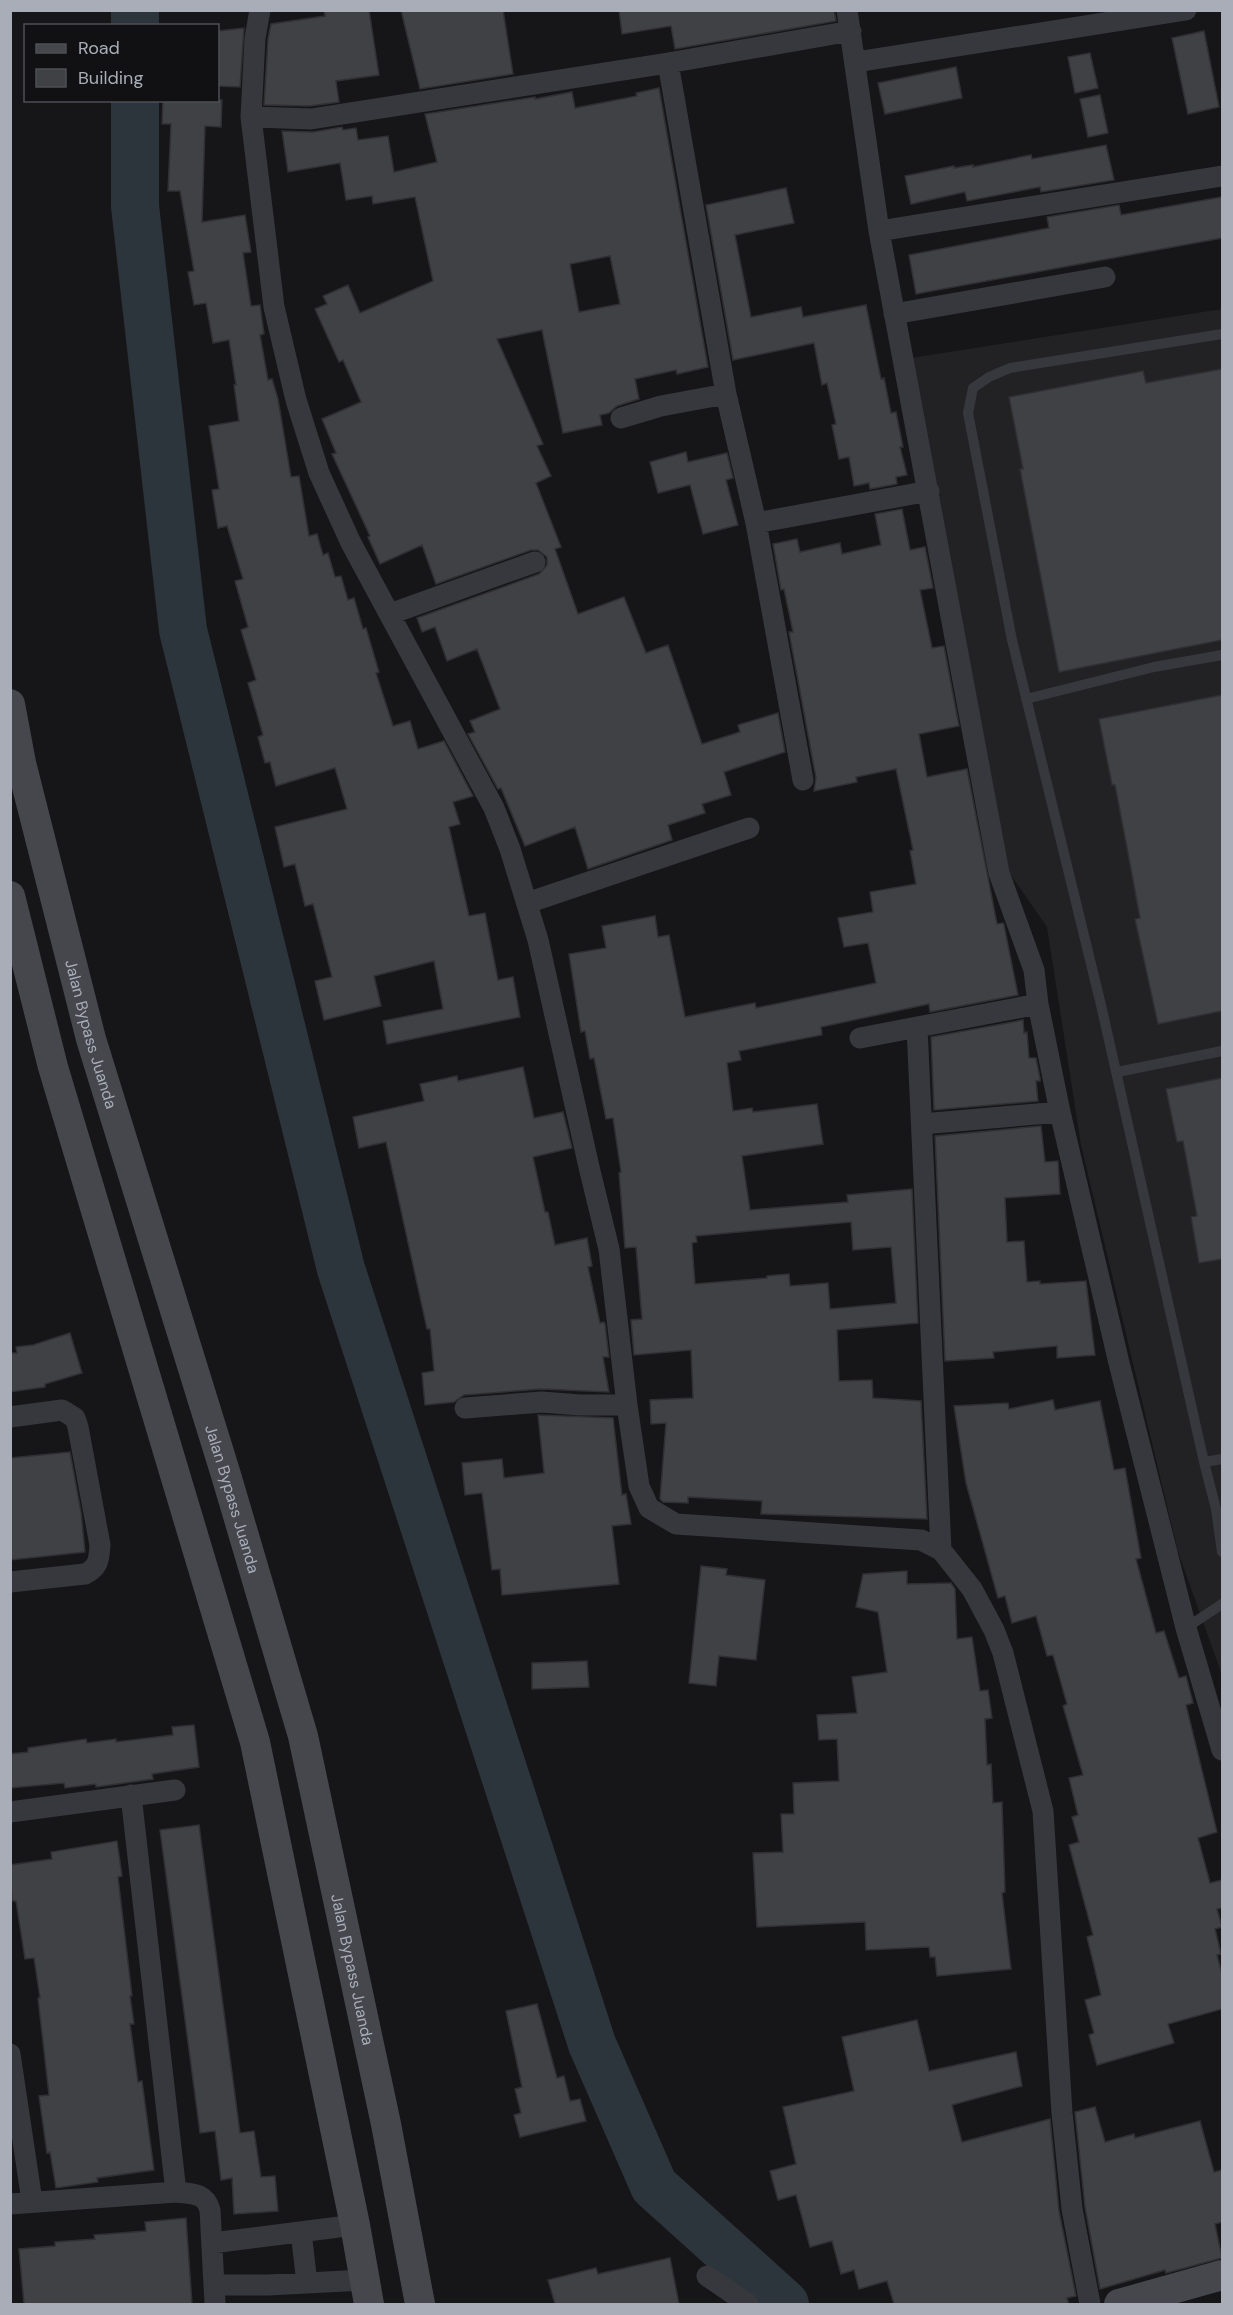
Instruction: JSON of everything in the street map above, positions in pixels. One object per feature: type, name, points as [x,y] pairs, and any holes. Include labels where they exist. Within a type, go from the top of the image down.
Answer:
[{"type":"main road","name":"Jalan Bypass Juanda","points":[[10,704],[21,763],[91,1039],[303,1736],[386,2124],[420,2304]]},
{"type":"main road","points":[[10,896],[53,1067],[255,1742],[367,2292]]},
{"type":"main road","points":[[1119,2304],[1222,2275]]},
{"type":"street","points":[[260,10],[255,38],[251,117],[274,307],[296,400],[319,474],[351,543],[494,808],[510,849],[538,940],[609,1249],[627,1406],[639,1486],[649,1508],[676,1524],[921,1540],[941,1550],[972,1588],[1003,1653],[1042,1811],[1062,2113],[1072,2209],[1090,2304]]},
{"type":"street","points":[[856,62],[1186,10]]},
{"type":"street","points":[[251,117],[311,120],[668,63],[849,21],[879,231],[999,873],[1034,970],[1038,1004],[1060,1112],[1119,1363],[1186,1628],[1222,1750]]},
{"type":"street","points":[[668,63],[726,394],[756,523],[804,780]]},
{"type":"street","points":[[879,231],[1222,176]]},
{"type":"street","points":[[894,314],[1105,277]]},
{"type":"street","points":[[621,418],[661,406],[726,394]]},
{"type":"street","points":[[756,523],[929,491]]},
{"type":"street","points":[[390,614],[535,562]]},
{"type":"street","points":[[527,903],[749,828]]},
{"type":"street","points":[[860,1038],[1038,1004]]},
{"type":"street","points":[[917,1027],[941,1550]]},
{"type":"street","points":[[922,1124],[1060,1112]]},
{"type":"street","points":[[465,1408],[542,1402],[627,1406]]},
{"type":"street","points":[[10,1417],[63,1410],[75,1418],[100,1545],[99,1561],[93,1570],[85,1574],[10,1582]]},
{"type":"street","points":[[10,1812],[175,1790]]},
{"type":"street","points":[[131,1795],[176,2192]]},
{"type":"street","points":[[10,2054],[32,2201]]},
{"type":"street","points":[[10,2204],[176,2192],[198,2194],[204,2197],[210,2210],[214,2295],[307,2283],[367,2292]]},
{"type":"street","points":[[213,2243],[355,2225]]},
{"type":"street","points":[[301,2232],[307,2283]]},
{"type":"street","points":[[707,2276],[748,2304]]},
{"type":"lane","points":[[1222,334],[1010,368],[989,377],[973,388],[968,413],[1026,699],[1045,768],[1117,1072],[1216,1509],[1222,1552]]},
{"type":"lane","points":[[1026,699],[1154,667],[1222,655]]},
{"type":"lane","points":[[1117,1072],[1222,1051]]},
{"type":"lane","points":[[1204,1462],[1222,1459]]},
{"type":"lane","points":[[1186,1628],[1222,1604]]},
{"type":"shaded area","points":[[1222,309],[1222,1675],[1178,1552],[1081,1145],[1047,927],[1008,871],[911,358]]},
{"type":"building","points":[[324,10],[369,10],[379,75],[336,81],[339,102],[310,106],[264,105],[271,24],[325,16]]},
{"type":"building","points":[[401,10],[503,10],[513,74],[420,89]]},
{"type":"building","points":[[619,10],[834,10],[836,21],[675,49],[671,26],[622,34]]},
{"type":"building","points":[[244,28],[240,87],[219,86],[219,31]]},
{"type":"building","points":[[1204,31],[1219,107],[1188,114],[1172,38]]},
{"type":"building","points":[[1090,53],[1098,88],[1075,93],[1068,57]]},
{"type":"building","points":[[956,67],[962,98],[885,114],[878,83]]},
{"type":"building","points":[[659,88],[708,367],[677,374],[676,370],[635,379],[639,399],[617,406],[609,413],[600,415],[602,425],[563,433],[542,330],[497,339],[543,444],[537,446],[551,476],[536,483],[561,547],[555,549],[578,614],[624,597],[646,653],[668,645],[702,744],[740,732],[738,725],[778,713],[785,752],[724,772],[731,795],[702,804],[705,813],[668,825],[672,840],[588,869],[575,827],[525,846],[501,788],[498,789],[468,734],[475,732],[470,721],[500,709],[477,649],[447,661],[435,627],[422,632],[417,618],[539,574],[547,565],[547,557],[538,550],[531,550],[436,584],[422,545],[380,564],[368,537],[370,536],[332,454],[336,453],[322,419],[361,402],[343,360],[339,362],[315,309],[327,304],[323,296],[348,285],[360,313],[433,281],[415,197],[373,204],[372,196],[346,200],[340,163],[288,172],[282,131],[313,132],[342,127],[343,130],[356,128],[358,140],[388,136],[394,172],[437,162],[425,114],[572,92],[575,108],[637,96],[636,93]],"holes":[[[610,256],[620,304],[579,312],[570,264]]]},
{"type":"building","points":[[1100,95],[1108,133],[1088,137],[1080,99]]},
{"type":"building","points":[[222,100],[221,127],[205,126],[202,222],[245,215],[251,252],[243,253],[251,306],[260,305],[264,334],[260,335],[268,380],[272,379],[278,399],[291,477],[299,476],[309,536],[317,534],[323,555],[328,553],[335,577],[341,576],[348,600],[354,598],[363,629],[366,628],[379,672],[376,673],[393,726],[410,721],[418,749],[444,741],[473,796],[453,802],[460,824],[449,827],[469,916],[485,913],[498,980],[513,977],[520,1017],[387,1044],[383,1021],[443,1009],[434,961],[374,976],[381,1006],[324,1020],[315,981],[332,977],[313,904],[305,906],[295,864],[284,867],[275,827],[347,809],[335,768],[276,786],[270,762],[265,763],[258,737],[263,735],[248,683],[256,680],[241,630],[248,627],[235,581],[243,579],[227,526],[218,528],[212,490],[219,489],[209,426],[239,421],[229,340],[213,343],[206,303],[194,305],[188,272],[194,271],[180,191],[168,191],[171,124],[162,124],[163,102],[219,102]]},
{"type":"building","points":[[1106,145],[1114,180],[1041,192],[1040,187],[967,201],[965,192],[911,204],[905,176],[954,166],[954,168],[973,165],[973,167],[1031,155],[1032,159]]},
{"type":"building","points":[[786,188],[794,223],[735,235],[751,317],[801,307],[803,317],[866,305],[881,379],[884,378],[891,413],[896,412],[903,447],[900,447],[907,475],[896,477],[897,484],[870,489],[869,483],[854,486],[849,457],[839,459],[832,425],[836,424],[827,383],[822,385],[814,343],[733,360],[706,205]]},
{"type":"building","points":[[1222,197],[1222,238],[916,294],[909,255],[1049,228],[1047,217],[1119,205],[1121,215]]},
{"type":"building","points":[[1222,369],[1222,640],[1059,672],[1020,469],[1023,469],[1009,397],[1143,371],[1146,383]]},
{"type":"building","points":[[686,452],[688,462],[727,453],[733,478],[726,480],[738,525],[703,534],[690,485],[658,493],[650,462]]},
{"type":"building","points":[[902,509],[910,550],[925,547],[933,588],[920,590],[932,648],[944,646],[959,726],[919,734],[927,777],[967,769],[997,924],[1003,923],[1004,925],[1018,995],[930,1012],[929,1004],[821,1027],[822,1035],[739,1051],[741,1060],[727,1063],[733,1111],[752,1108],[753,1112],[817,1104],[823,1144],[742,1156],[750,1210],[848,1202],[847,1195],[912,1189],[918,1323],[837,1330],[839,1381],[872,1380],[873,1398],[921,1401],[927,1519],[761,1514],[762,1501],[688,1497],[688,1503],[663,1502],[660,1499],[666,1423],[651,1424],[650,1400],[693,1398],[691,1350],[634,1355],[631,1320],[642,1319],[636,1247],[625,1248],[619,1173],[621,1172],[613,1118],[606,1119],[594,1058],[590,1059],[585,1031],[581,1032],[569,954],[606,948],[602,926],[655,916],[658,937],[669,935],[685,1017],[755,1003],[756,1008],[876,983],[868,943],[844,947],[838,918],[873,912],[870,892],[916,884],[910,851],[913,850],[896,769],[856,777],[857,782],[814,791],[816,778],[789,632],[793,632],[784,589],[781,590],[773,544],[797,539],[800,552],[840,543],[842,554],[881,545],[875,514]],"holes":[[[851,1222],[853,1250],[891,1247],[896,1303],[830,1309],[828,1283],[790,1286],[789,1274],[695,1284],[692,1243],[697,1242],[696,1236]]]},
{"type":"building","points":[[1222,695],[1222,1011],[1158,1024],[1135,919],[1140,918],[1115,785],[1112,785],[1099,719]]},
{"type":"building","points":[[1023,1020],[1024,1033],[1027,1032],[1029,1058],[1036,1058],[1040,1078],[1040,1081],[1036,1081],[1038,1101],[934,1110],[931,1037]]},
{"type":"building","points":[[523,1067],[534,1118],[563,1112],[572,1148],[533,1157],[555,1245],[587,1238],[592,1266],[588,1267],[600,1323],[605,1324],[609,1357],[603,1357],[609,1392],[541,1389],[464,1395],[454,1402],[425,1405],[422,1373],[434,1371],[430,1329],[427,1329],[386,1142],[359,1148],[353,1117],[424,1101],[420,1084],[457,1076],[458,1081]]},
{"type":"building","points":[[1222,1078],[1222,1259],[1199,1263],[1191,1217],[1197,1216],[1183,1141],[1177,1142],[1166,1089]]},
{"type":"building","points":[[1041,1126],[1045,1162],[1058,1161],[1060,1194],[1005,1198],[1007,1242],[1024,1241],[1027,1282],[1040,1281],[1040,1284],[1086,1281],[1095,1355],[1057,1358],[1057,1346],[993,1352],[994,1358],[945,1361],[935,1136]]},
{"type":"building","points":[[70,1333],[82,1373],[45,1384],[45,1387],[10,1392],[10,1353],[17,1353],[16,1347],[33,1345]]},
{"type":"building","points":[[1053,1400],[1055,1410],[1100,1401],[1114,1470],[1125,1468],[1141,1558],[1136,1559],[1156,1633],[1164,1631],[1179,1678],[1186,1676],[1193,1703],[1186,1705],[1217,1832],[1198,1838],[1210,1883],[1222,1880],[1222,1908],[1217,1909],[1222,1927],[1215,1929],[1221,1954],[1217,1955],[1222,1974],[1222,2009],[1168,2024],[1174,2043],[1097,2065],[1089,2035],[1094,2033],[1085,2000],[1101,1995],[1087,1937],[1093,1935],[1069,1845],[1079,1842],[1072,1817],[1078,1815],[1069,1778],[1083,1775],[1063,1706],[1067,1704],[1053,1655],[1047,1656],[1036,1616],[1012,1623],[1005,1596],[998,1598],[966,1483],[954,1406],[1008,1403],[1009,1409]]},
{"type":"building","points":[[538,1415],[613,1418],[622,1495],[626,1494],[631,1524],[612,1526],[619,1584],[502,1595],[500,1569],[492,1570],[482,1493],[465,1495],[462,1463],[502,1459],[504,1478],[544,1473]]},
{"type":"building","points":[[70,1452],[81,1512],[85,1552],[10,1560],[10,1458]]},
{"type":"building","points":[[701,1566],[727,1569],[726,1575],[765,1580],[756,1660],[719,1656],[716,1686],[689,1683]]},
{"type":"building","points":[[907,1571],[907,1584],[951,1583],[955,1589],[957,1639],[972,1637],[980,1691],[988,1690],[992,1718],[985,1719],[987,1765],[991,1764],[993,1803],[1002,1802],[1005,1892],[1002,1893],[1011,1969],[937,1976],[935,1957],[930,1957],[929,1947],[866,1950],[865,1922],[757,1927],[753,1853],[783,1852],[781,1814],[794,1814],[793,1783],[839,1781],[837,1739],[819,1740],[817,1715],[857,1713],[852,1677],[887,1672],[878,1612],[856,1607],[863,1574]]},
{"type":"building","points":[[587,1661],[589,1687],[532,1689],[532,1663]]},
{"type":"building","points":[[194,1725],[199,1767],[152,1774],[153,1779],[96,1787],[96,1784],[65,1788],[64,1783],[10,1788],[10,1754],[28,1752],[28,1748],[86,1739],[87,1743],[116,1739],[116,1742],[173,1735],[172,1727]]},
{"type":"building","points":[[199,1825],[240,2133],[254,2131],[261,2177],[275,2176],[278,2211],[234,2214],[232,2178],[221,2180],[215,2131],[200,2133],[160,1830]]},
{"type":"building","points":[[117,1841],[122,1876],[118,1877],[134,2024],[130,2024],[138,2082],[142,2081],[154,2170],[97,2178],[98,2182],[56,2188],[50,2152],[47,2153],[39,2096],[49,2095],[38,1998],[40,1998],[34,1958],[25,1959],[16,1901],[12,1901],[10,1865],[52,1859],[51,1852]]},
{"type":"building","points":[[537,2004],[557,2078],[564,2076],[570,2101],[580,2099],[586,2121],[520,2137],[514,2115],[521,2113],[515,2089],[522,2087],[506,2011]]},
{"type":"building","points":[[917,2020],[929,2071],[1016,2052],[1022,2086],[952,2105],[962,2142],[1050,2119],[1059,2211],[1076,2296],[1067,2298],[1069,2304],[894,2304],[887,2281],[859,2289],[854,2270],[841,2274],[832,2241],[810,2247],[796,2195],[778,2200],[770,2171],[796,2164],[783,2107],[854,2091],[842,2037]]},
{"type":"building","points":[[1095,2107],[1105,2142],[1134,2134],[1135,2138],[1200,2121],[1214,2172],[1222,2170],[1222,2222],[1215,2224],[1222,2258],[1166,2273],[1165,2270],[1100,2289],[1085,2207],[1075,2112]]},
{"type":"building","points":[[186,2218],[192,2304],[24,2304],[19,2249],[55,2246],[55,2242],[95,2239],[94,2235],[146,2231],[145,2222]]},
{"type":"building","points":[[670,2258],[679,2304],[555,2304],[548,2280],[596,2268],[598,2274]]},
{"type":"waterway","points":[[135,10],[135,24]]},
{"type":"waterway","points":[[135,102],[135,206],[183,630],[341,1269],[592,2044],[654,2186],[785,2304]]}]
